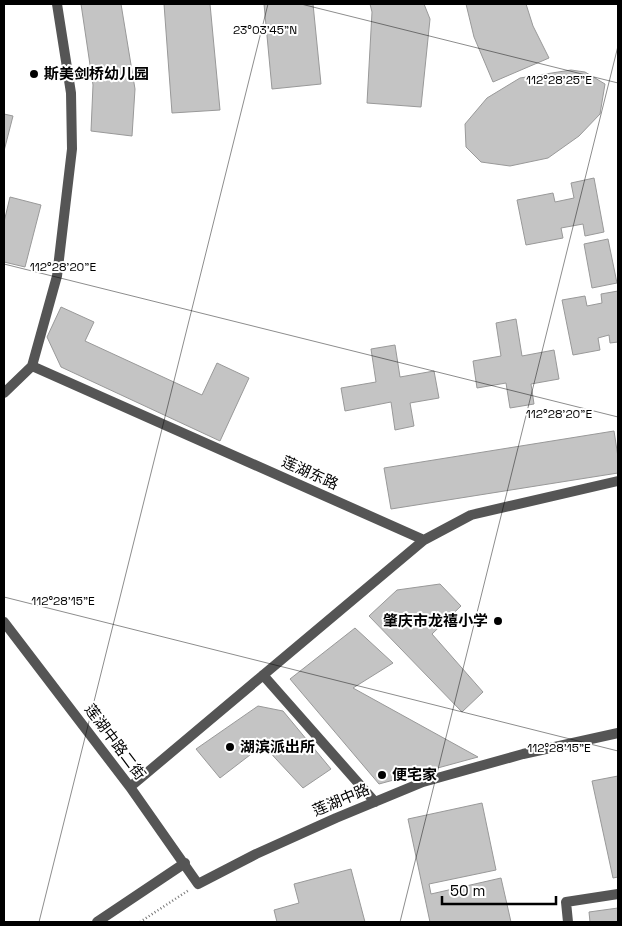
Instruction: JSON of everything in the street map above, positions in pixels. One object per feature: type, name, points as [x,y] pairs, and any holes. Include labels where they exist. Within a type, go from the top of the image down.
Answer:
[{"type":"street","points":[[4,393],[32,366],[57,276],[72,149],[71,93],[57,4]]},
{"type":"street","name":"莲湖东路","points":[[32,366],[424,540]]},
{"type":"street","points":[[130,786],[424,540],[471,515],[618,481]]},
{"type":"street","name":"莲湖中路二街","points":[[4,622],[130,786],[198,884]]},
{"type":"street","points":[[263,675],[375,802]]},
{"type":"street","name":"莲湖中路","points":[[198,884],[256,854],[422,782],[489,763],[618,733]]},
{"type":"street","points":[[97,922],[185,863]]},
{"type":"street","points":[[568,922],[566,902],[618,894]]},
{"type":"path","points":[[140,922],[198,884]]},
{"type":"building","points":[[81,4],[121,4],[135,89],[132,136],[91,131],[93,85]]},
{"type":"building","points":[[164,4],[210,4],[220,110],[172,113]]},
{"type":"building","points":[[264,4],[313,4],[321,84],[272,89]]},
{"type":"building","points":[[370,4],[424,4],[430,19],[421,107],[367,103],[372,12]]},
{"type":"building","points":[[466,4],[526,4],[533,26],[549,58],[493,82],[474,37]]},
{"type":"building","points":[[571,70],[585,72],[605,84],[600,114],[579,136],[548,158],[510,166],[481,162],[466,147],[465,124],[487,98],[520,78]]},
{"type":"building","points":[[4,114],[13,116],[4,151]]},
{"type":"building","points":[[594,178],[604,232],[585,236],[583,224],[561,228],[563,238],[526,245],[517,200],[553,193],[555,202],[574,198],[571,183]]},
{"type":"building","points":[[10,197],[41,205],[25,267],[4,262],[4,222]]},
{"type":"building","points":[[608,239],[617,283],[592,288],[584,244]]},
{"type":"building","points":[[618,291],[618,342],[610,343],[609,335],[598,338],[600,350],[573,355],[562,300],[585,296],[587,306],[602,303],[601,294]]},
{"type":"building","points":[[61,307],[94,322],[85,341],[202,395],[217,363],[249,378],[220,441],[61,367],[47,337]]},
{"type":"building","points":[[516,319],[522,356],[554,350],[559,379],[531,384],[534,404],[510,408],[506,383],[477,388],[473,361],[501,356],[496,323]]},
{"type":"building","points":[[395,345],[400,377],[434,371],[439,398],[410,403],[414,426],[395,430],[391,402],[345,411],[341,388],[376,382],[371,349]]},
{"type":"building","points":[[614,431],[618,457],[618,473],[391,509],[384,468]]},
{"type":"building","points":[[440,584],[461,606],[432,634],[483,692],[462,712],[369,616],[397,590]]},
{"type":"building","points":[[355,628],[393,663],[353,688],[478,757],[379,784],[290,679]]},
{"type":"building","name":"湖滨派出所","points":[[258,706],[283,711],[331,769],[303,788],[263,745],[220,778],[196,749]]},
{"type":"building","points":[[618,776],[618,877],[613,878],[592,781]]},
{"type":"building","points":[[482,803],[496,870],[429,884],[431,894],[501,878],[511,922],[430,922],[408,819]]},
{"type":"building","points":[[351,869],[365,922],[277,922],[274,910],[299,903],[294,884]]},
{"type":"building","points":[[618,908],[618,922],[590,922],[589,912]]},
{"type":"place","name":"斯美剑桥幼儿园","points":[[34,74]]},
{"type":"place","name":"肇庆市龙禧小学","points":[[498,621]]},
{"type":"place","name":"湖滨派出所","points":[[230,747]]},
{"type":"place","name":"便宅家","points":[[382,775]]}]
